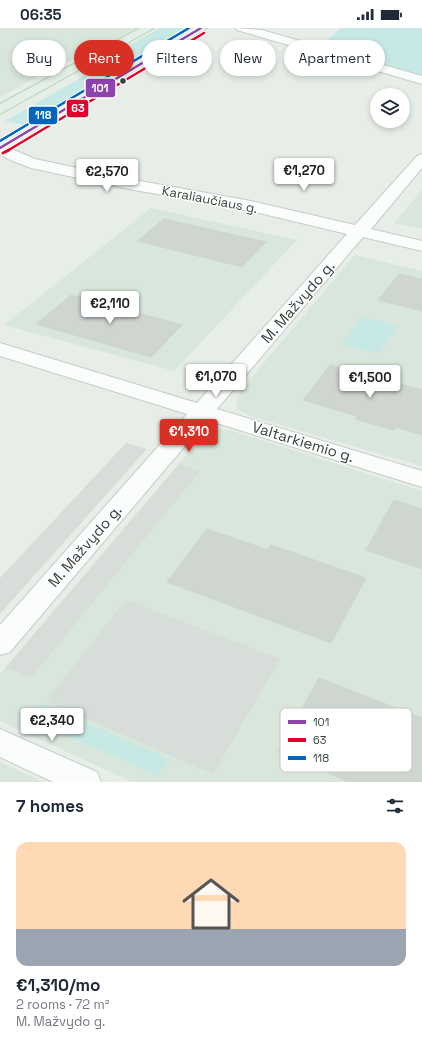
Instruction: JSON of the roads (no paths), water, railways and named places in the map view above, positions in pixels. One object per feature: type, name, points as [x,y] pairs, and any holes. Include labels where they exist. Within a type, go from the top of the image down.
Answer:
[{"type":"main road","points":[[0,110],[148,28]]},
{"type":"main road","points":[[0,148],[201,28]]},
{"type":"street","points":[[241,28],[422,80]]},
{"type":"street","name":"Karaliaučiaus g.","points":[[0,148],[15,157],[31,162],[364,226],[422,234]]},
{"type":"street","name":"M. Mažvydo g.","points":[[0,644],[422,159]]},
{"type":"street","name":"Karaliaučiaus g.","points":[[364,226],[422,246]]},
{"type":"street","name":"Valtarkiemio g.","points":[[0,349],[422,479]]},
{"type":"street","points":[[0,742],[85,782]]}]
